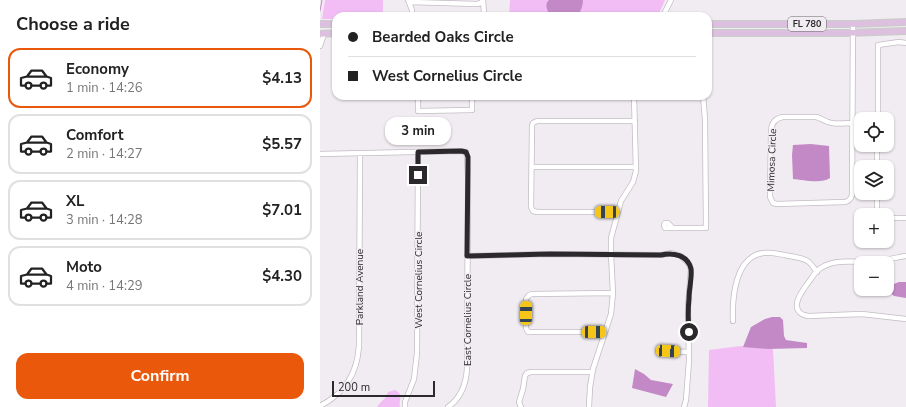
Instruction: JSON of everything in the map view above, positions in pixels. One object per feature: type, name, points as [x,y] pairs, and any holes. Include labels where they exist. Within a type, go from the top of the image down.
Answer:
[{"type":"main road","name":"FL 780","points":[[712,24],[853,24],[906,22]]},
{"type":"main road","points":[[320,24],[332,24]]},
{"type":"main road","name":"FL 780","points":[[712,33],[853,33],[906,31]]},
{"type":"street","points":[[412,12],[408,1],[458,1],[477,4],[481,3],[483,0]]},
{"type":"street","points":[[483,0],[484,12]]},
{"type":"street","points":[[665,12],[671,0]]},
{"type":"street","points":[[846,24],[846,33]]},
{"type":"street","points":[[852,123],[853,24]]},
{"type":"street","points":[[898,31],[899,42]]},
{"type":"street","points":[[320,46],[322,34]]},
{"type":"street","points":[[878,112],[878,45],[899,42],[906,43]]},
{"type":"street","points":[[418,100],[418,111],[472,110],[472,100]]},
{"type":"street","points":[[589,407],[592,372],[612,310],[613,293],[610,254],[611,238],[621,201],[633,182],[636,171],[634,100]]},
{"type":"street","points":[[671,228],[706,228],[705,119],[703,100]]},
{"type":"street","name":"Mimosa Circle","points":[[783,117],[820,117],[832,123],[852,123],[852,195],[850,200],[848,202],[773,203],[770,197],[771,130],[774,121],[783,117]]},
{"type":"street","points":[[618,214],[607,212],[533,211],[532,126],[535,122],[635,121]]},
{"type":"street","name":"East Cornelius Circle","points":[[418,152],[461,151],[468,154],[467,375],[460,394],[448,407]]},
{"type":"street","points":[[320,154],[418,152]]},
{"type":"street","name":"West Cornelius Circle","points":[[405,407],[405,402],[414,379],[417,353],[418,152]]},
{"type":"street","name":"Parkland Avenue","points":[[320,406],[344,388],[353,373],[358,357],[360,154]]},
{"type":"street","points":[[532,167],[636,167]]},
{"type":"street","points":[[894,218],[906,218]]},
{"type":"street","points":[[733,321],[733,304],[736,283],[742,268],[753,257],[760,254],[771,253],[802,259],[808,262],[817,272]]},
{"type":"street","points":[[467,256],[550,254],[677,254],[684,258],[690,266],[691,273],[688,307],[689,352],[686,400],[684,407]]},
{"type":"street","points":[[906,256],[880,261],[835,263],[825,266],[811,279],[797,301],[798,310],[802,314],[808,316],[862,314],[906,319]]},
{"type":"street","points":[[605,332],[528,332],[526,328],[526,299],[532,294],[613,293]]},
{"type":"street","points":[[663,351],[689,352]]},
{"type":"street","points":[[521,407],[519,403],[527,373],[592,372]]},
{"type":"shaded area","points":[[325,0],[383,0],[383,12],[332,12],[332,19],[322,19]]},
{"type":"shaded area","points":[[510,0],[665,0],[660,12],[509,12]]},
{"type":"shaded area","points":[[549,0],[583,0],[583,4],[580,12],[548,12],[546,5]]},
{"type":"shaded area","points":[[811,144],[829,146],[830,178],[827,180],[807,181],[793,179],[793,145]]},
{"type":"shaded area","points":[[906,282],[906,298],[894,296],[894,284]]},
{"type":"shaded area","points":[[780,317],[783,320],[784,336],[786,340],[807,343],[807,348],[768,349],[743,347],[751,327],[765,319]]},
{"type":"shaded area","points":[[741,346],[773,349],[776,407],[708,407],[709,350]]},
{"type":"shaded area","points":[[635,369],[651,380],[673,384],[666,397],[632,388]]},
{"type":"shaded area","points":[[395,390],[400,394],[400,407],[377,407],[388,392]]},
{"type":"waterway","points":[[320,11],[322,0]]},
{"type":"route","points":[[418,175],[418,152],[466,152],[468,157],[467,256],[506,254],[677,254],[681,256],[688,263],[691,269],[688,307],[689,332]]}]
